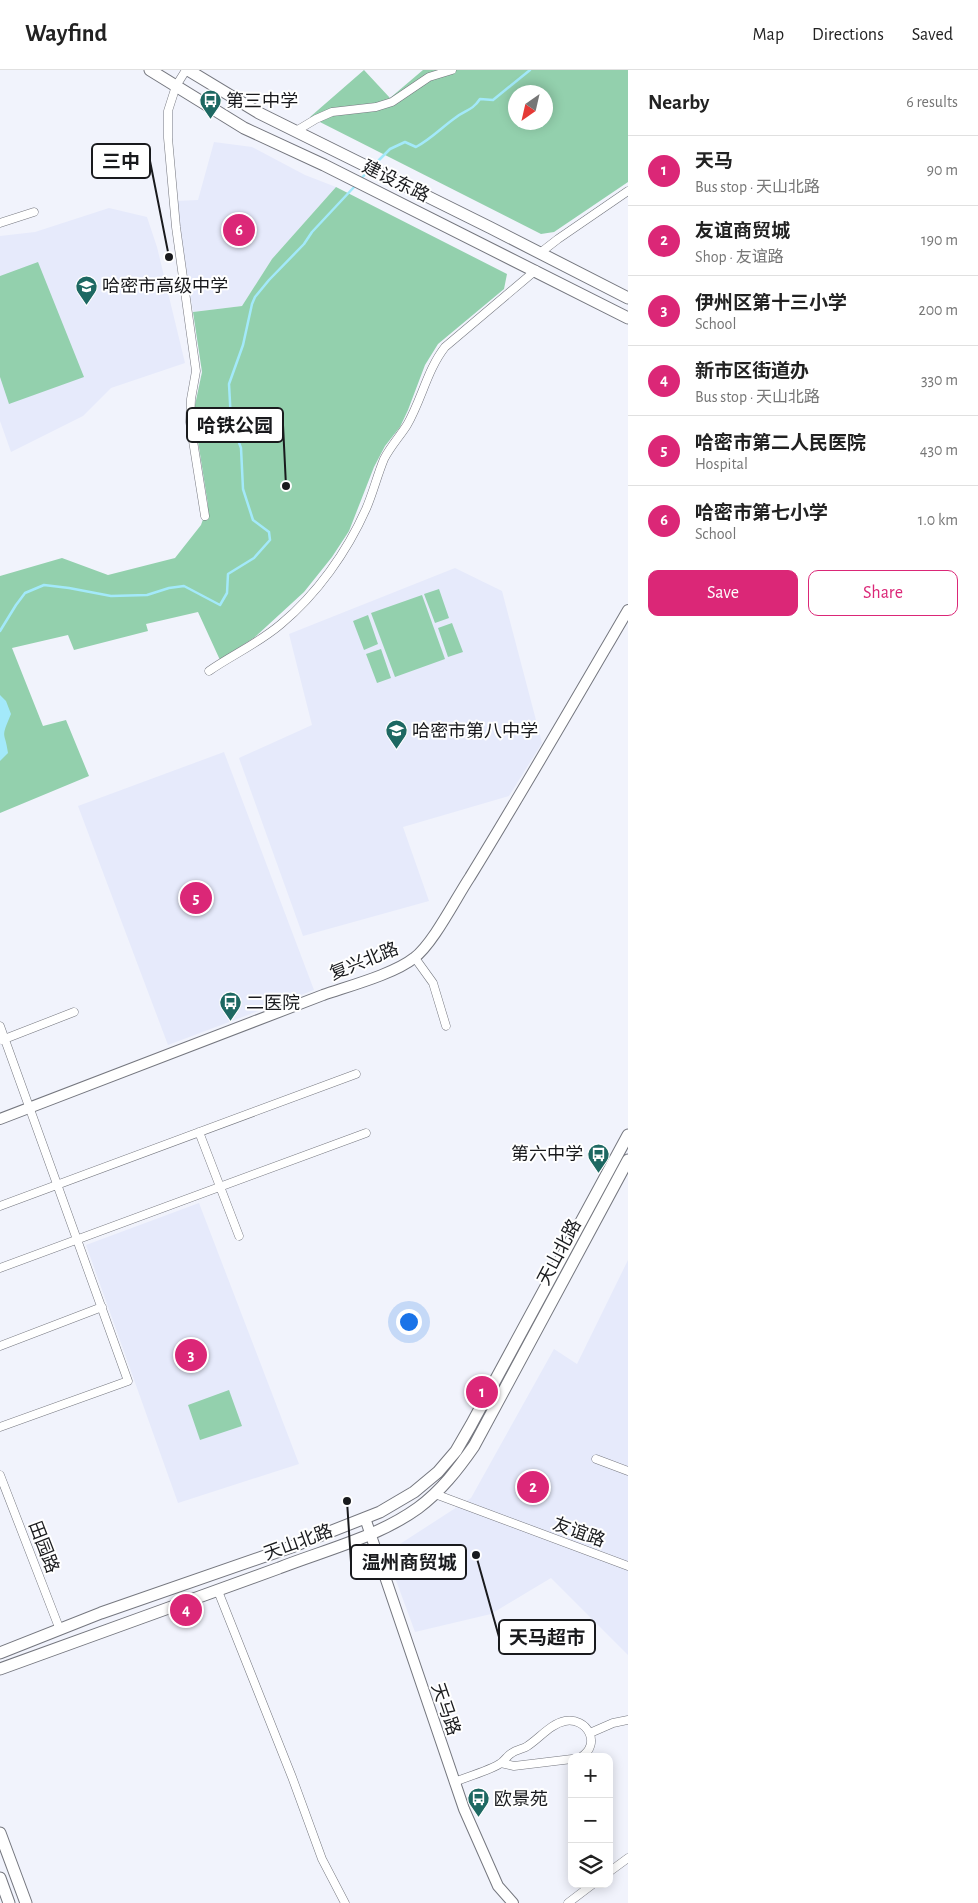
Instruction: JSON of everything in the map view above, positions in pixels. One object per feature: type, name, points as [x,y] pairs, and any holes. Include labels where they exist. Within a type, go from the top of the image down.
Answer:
[{"type":"main road","name":"建设东路","points":[[150,70],[244,128],[324,164],[628,318]]},
{"type":"main road","name":"建设东路","points":[[187,70],[259,113],[628,298]]},
{"type":"main road","points":[[0,1653],[101,1613],[294,1546],[380,1512],[414,1492],[438,1472],[456,1451],[628,1136]]},
{"type":"main road","name":"天山北路","points":[[0,1669],[370,1534],[418,1508],[454,1475],[474,1446],[628,1160]]},
{"type":"main road","points":[[0,1833],[26,1903]]},
{"type":"main road","points":[[0,1878],[9,1903]]},
{"type":"street","points":[[187,70],[176,86],[168,111],[168,138],[176,227],[196,372],[191,399],[190,422],[205,516]]},
{"type":"street","points":[[296,131],[332,112],[376,107],[392,102],[429,78],[452,70]]},
{"type":"street","points":[[540,253],[558,238],[628,191]]},
{"type":"street","points":[[0,223],[34,212]]},
{"type":"street","points":[[208,671],[224,660],[257,643],[281,624],[304,602],[327,575],[348,544],[366,510],[385,458],[408,424],[435,360],[445,347],[536,270]]},
{"type":"street","name":"复兴北路","points":[[0,1119],[396,968],[415,958],[431,939],[506,818],[628,610]]},
{"type":"street","points":[[415,958],[433,983],[446,1026]]},
{"type":"street","points":[[2,1040],[74,1012]]},
{"type":"street","points":[[0,1026],[2,1040],[58,1185],[128,1381],[0,1428]]},
{"type":"street","points":[[0,1206],[356,1074]]},
{"type":"street","points":[[199,1132],[239,1236]]},
{"type":"street","points":[[0,1268],[366,1133]]},
{"type":"street","points":[[0,1346],[102,1307]]},
{"type":"street","points":[[596,1459],[628,1470]]},
{"type":"street","name":"田园路","points":[[0,1475],[60,1630]]},
{"type":"street","name":"友谊路","points":[[435,1494],[628,1566]]},
{"type":"street","name":"天马路","points":[[365,1518],[454,1782],[476,1839],[498,1886],[513,1903]]},
{"type":"street","points":[[218,1591],[292,1777],[322,1859],[345,1903]]},
{"type":"street","points":[[454,1782],[501,1764],[514,1752],[525,1748],[562,1722],[570,1720],[585,1726],[590,1733],[591,1745],[586,1753]]},
{"type":"street","points":[[590,1733],[613,1723],[628,1720]]},
{"type":"street","points":[[501,1764],[514,1766],[568,1759]]},
{"type":"street","points":[[613,1869],[628,1858]]},
{"type":"street","points":[[568,1903],[588,1888]]},
{"type":"shaded area","points":[[214,142],[252,147],[305,175],[336,187],[272,259],[242,306],[193,312],[176,201],[198,200]]},
{"type":"shaded area","name":"哈密市高级中学","points":[[109,208],[147,217],[157,247],[185,363],[111,388],[83,416],[11,452],[0,421],[0,236],[35,232]]},
{"type":"shaded area","name":"哈密市第八中学","points":[[455,568],[502,591],[542,743],[509,796],[403,827],[429,901],[303,936],[239,758],[312,725],[289,634]]},
{"type":"shaded area","points":[[224,752],[314,990],[168,1045],[78,806]]},
{"type":"shaded area","points":[[199,1203],[299,1464],[178,1503],[86,1245]]},
{"type":"shaded area","points":[[628,1260],[628,1655],[551,1578],[491,1614],[415,1632],[386,1553],[471,1498],[554,1349],[577,1364]]},
{"type":"green space","points":[[364,70],[390,98],[423,70],[628,70],[628,182],[554,232],[541,234],[310,117]]},
{"type":"green space","points":[[336,187],[507,274],[504,289],[438,344],[425,365],[400,427],[385,446],[374,467],[349,531],[332,557],[304,592],[255,637],[220,660],[198,612],[146,624],[148,631],[74,650],[68,635],[12,648],[43,726],[66,720],[89,776],[0,813],[0,576],[62,558],[108,575],[175,558],[201,525],[208,505],[195,422],[195,405],[202,372],[193,312],[242,306],[272,259]]},
{"type":"green space","points":[[38,262],[84,377],[9,404],[0,377],[0,276]]},
{"type":"green space","points":[[439,589],[449,618],[435,623],[424,594]]},
{"type":"green space","points":[[422,595],[445,659],[395,677],[371,613]]},
{"type":"green space","points":[[368,615],[378,644],[364,650],[353,621]]},
{"type":"green space","points":[[452,623],[463,652],[448,657],[438,628]]},
{"type":"green space","points":[[381,649],[391,678],[377,683],[366,654]]},
{"type":"green space","points":[[229,1390],[242,1426],[200,1440],[188,1405]]},
{"type":"water","points":[[0,695],[6,701],[11,714],[4,732],[8,753],[0,761]]},
{"type":"waterway","points":[[374,165],[390,149],[405,142],[416,147],[421,144],[471,108],[480,99],[493,100],[530,70]]},
{"type":"waterway","points":[[360,180],[368,171]]},
{"type":"waterway","points":[[0,631],[25,593],[44,585],[111,596],[147,595],[169,588],[184,586],[220,605],[227,593],[228,574],[254,558],[270,540],[269,532],[253,520],[243,489],[241,448],[231,421],[229,384],[243,345],[252,304],[255,297],[269,280],[304,244],[312,232],[355,186]]},
{"type":"place","name":"第三中学","points":[[210,120]]},
{"type":"place","name":"哈密市第七小学","points":[[239,230]]},
{"type":"place","name":"三中","points":[[169,257]]},
{"type":"place","name":"哈密市高级中学","points":[[86,305]]},
{"type":"place","name":"哈铁公园","points":[[286,486]]},
{"type":"place","name":"哈密市第八中学","points":[[396,750]]},
{"type":"place","name":"哈密市第二人民医院","points":[[196,898]]},
{"type":"place","name":"二医院","points":[[230,1022]]},
{"type":"place","name":"第六中学","points":[[599,1173]]},
{"type":"place","name":"伊州区第十三小学","points":[[191,1355]]},
{"type":"place","name":"天马","points":[[482,1392]]},
{"type":"place","name":"友谊商贸城","points":[[533,1487]]},
{"type":"place","name":"温州商贸城","points":[[347,1501]]},
{"type":"place","name":"天马超市","points":[[476,1555]]},
{"type":"place","name":"新市区街道办","points":[[186,1610]]},
{"type":"place","name":"欧景苑","points":[[478,1818]]}]
